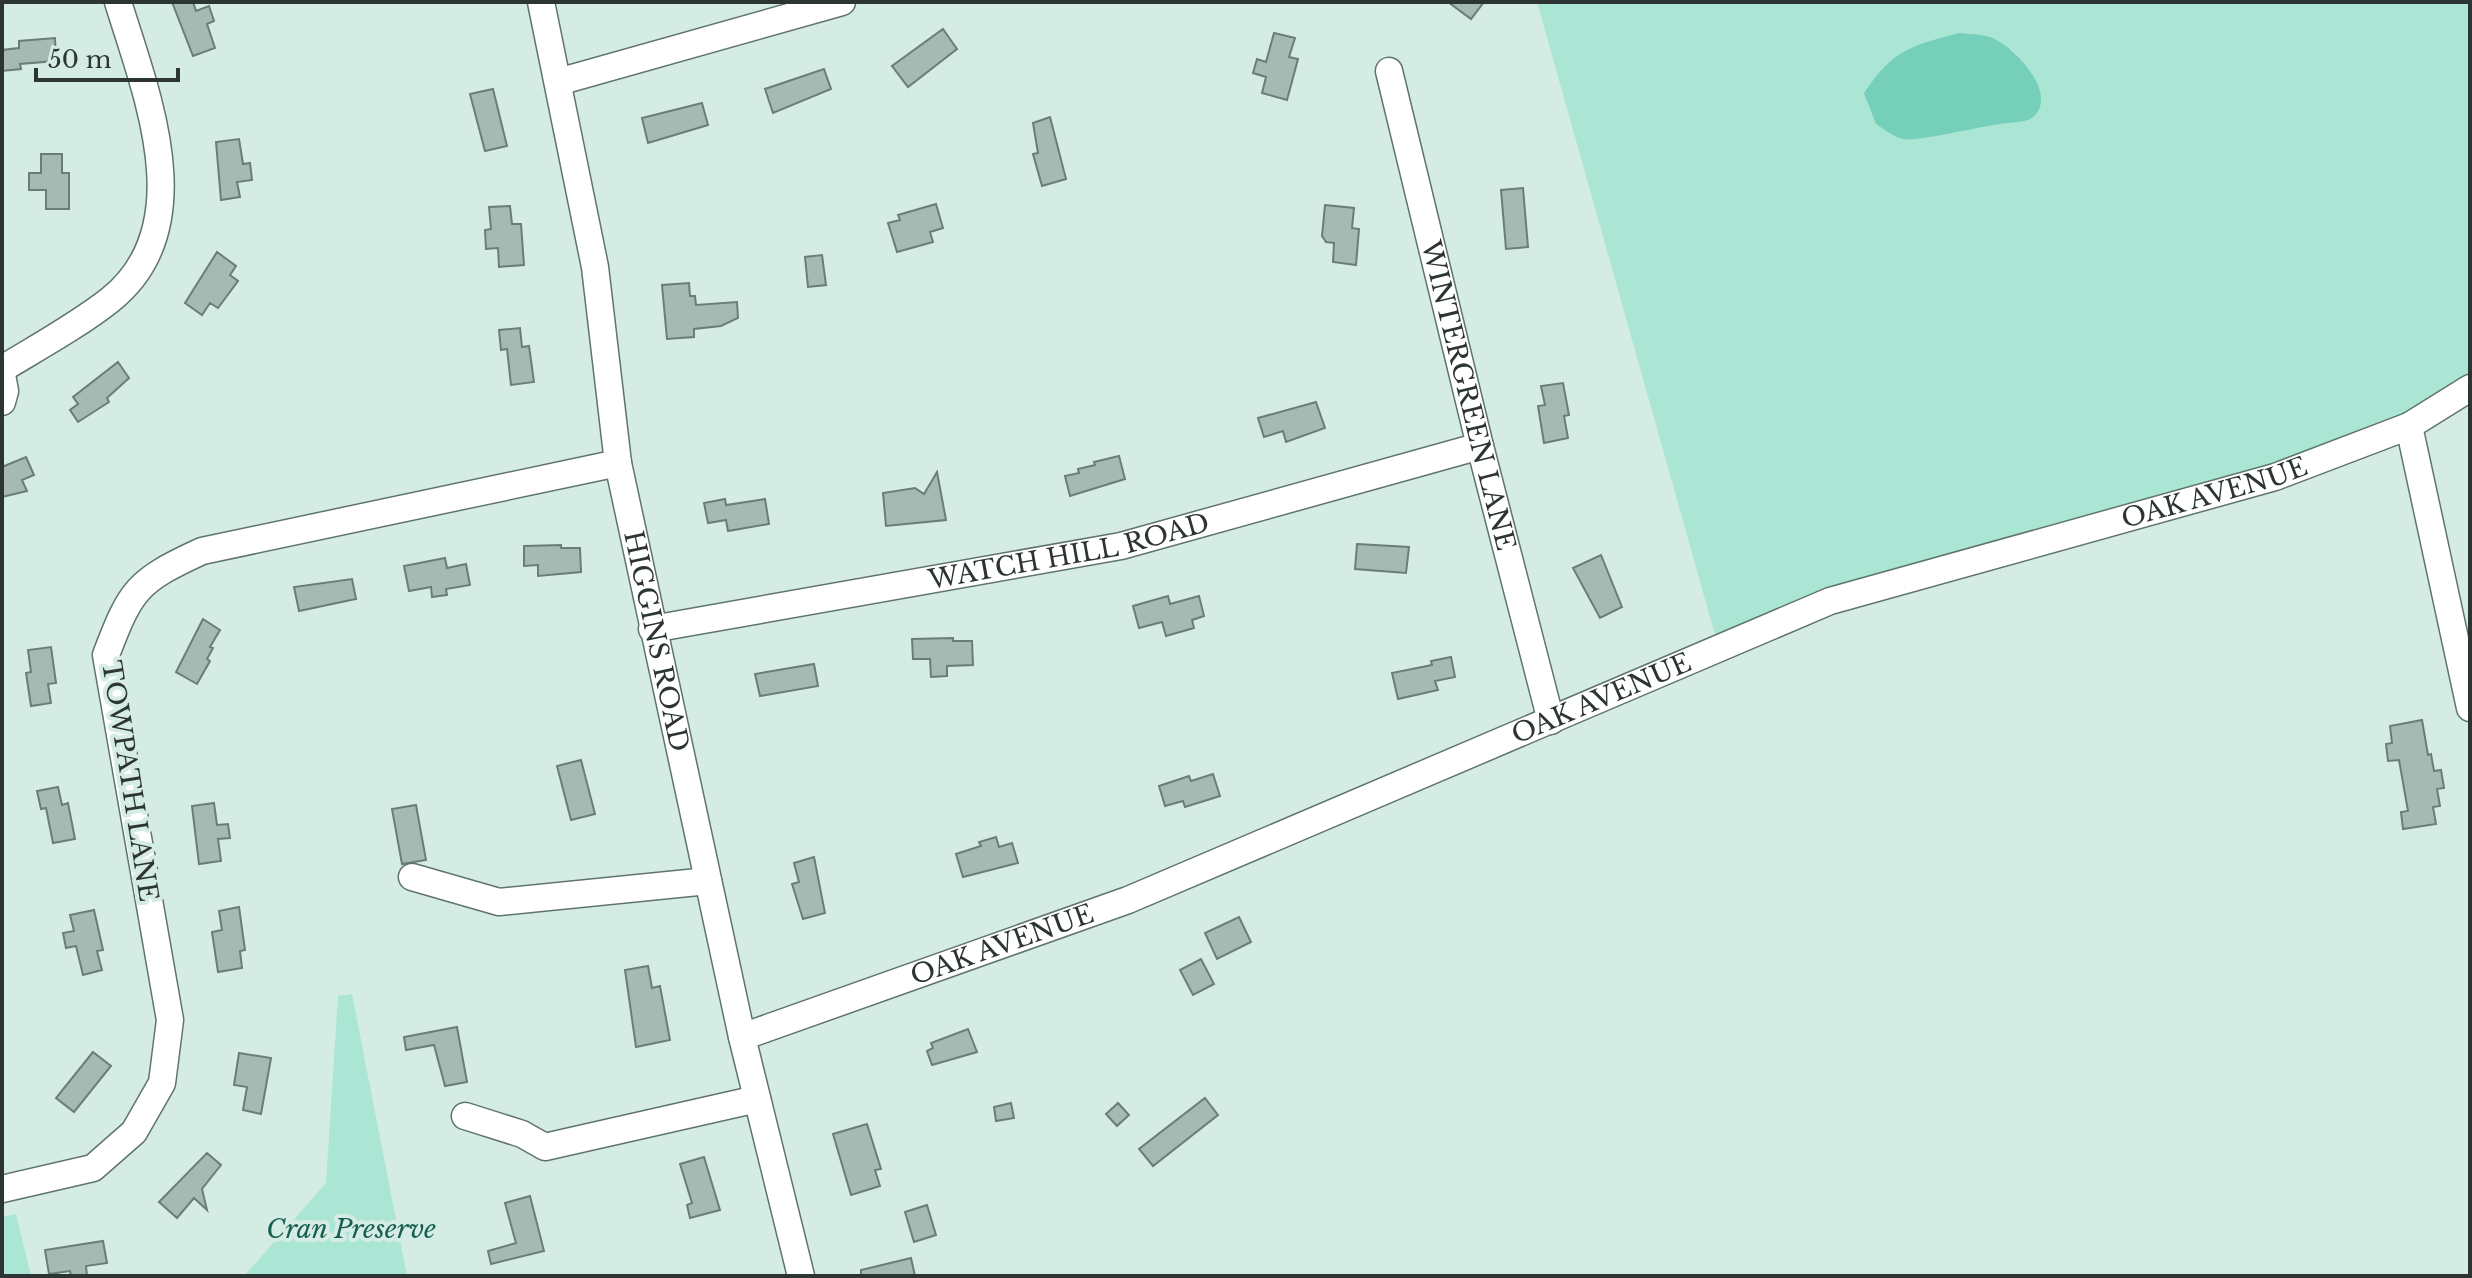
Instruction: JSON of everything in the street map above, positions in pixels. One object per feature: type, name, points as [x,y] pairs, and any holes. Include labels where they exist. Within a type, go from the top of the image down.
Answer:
[{"type":"street","points":[[2,402],[5,391],[2,372],[112,298],[151,251],[161,194],[154,120],[118,2]]},
{"type":"street","name":"HIGGINS ROAD","points":[[541,2],[595,267],[618,463],[742,1037],[801,1276]]},
{"type":"street","points":[[558,82],[842,2]]},
{"type":"street","name":"WINTERGREEN LANE","points":[[1389,71],[1551,721]]},
{"type":"street","name":"OAK AVENUE","points":[[742,1037],[1128,900],[1830,601],[2275,477],[2409,426],[2470,388]]},
{"type":"street","points":[[2409,426],[2470,708]]},
{"type":"street","name":"WATCH HILL ROAD","points":[[652,629],[1121,546],[1480,446]]},
{"type":"street","name":"TOWPATH LANE","points":[[2,1189],[93,1168],[134,1132],[162,1083],[170,1020],[106,655],[126,603],[157,572],[202,551],[618,463]]},
{"type":"street","points":[[412,877],[499,902],[708,881]]},
{"type":"street","points":[[465,1116],[522,1134],[545,1147],[757,1099]]},
{"type":"green space","points":[[1537,2],[2470,2],[2470,388],[2409,426],[1719,649]],"holes":[[[2010,48],[2035,79],[2041,101],[1969,127],[1916,138]]]},
{"type":"green space","name":"Cran Preserve","points":[[352,994],[407,1276],[244,1276],[326,1183],[338,996]]},
{"type":"green space","points":[[16,1214],[31,1276],[2,1276],[2,1217]]},
{"type":"shaded area","points":[[1959,33],[1990,37],[2019,58],[2029,69],[2040,93],[2041,104],[2036,114],[2023,121],[1911,139],[1896,137],[1876,124],[1864,93],[1884,67],[1915,46]]},
{"type":"building","points":[[172,2],[193,2],[196,11],[209,6],[214,21],[207,24],[215,48],[193,56]]},
{"type":"building","points":[[1448,2],[1484,2],[1471,19]]},
{"type":"building","points":[[943,29],[957,49],[908,87],[892,66]]},
{"type":"building","points":[[1274,33],[1295,38],[1289,57],[1298,59],[1287,100],[1262,93],[1266,77],[1253,73],[1257,59],[1266,62]]},
{"type":"building","points":[[55,38],[56,61],[20,64],[21,69],[2,71],[2,50],[19,48],[19,41]]},
{"type":"building","points":[[824,69],[831,89],[773,113],[765,89]]},
{"type":"building","points":[[493,89],[507,146],[485,151],[470,94]]},
{"type":"building","points":[[702,103],[708,125],[648,143],[642,118]]},
{"type":"building","points":[[1050,117],[1066,179],[1042,186],[1033,154],[1038,153],[1033,123]]},
{"type":"building","points":[[239,139],[243,164],[250,163],[252,180],[237,182],[240,197],[221,200],[216,142]]},
{"type":"building","points":[[41,154],[62,154],[62,173],[69,173],[69,209],[46,209],[46,190],[29,190],[29,173],[41,173]]},
{"type":"building","points":[[1523,188],[1528,247],[1506,249],[1501,190]]},
{"type":"building","points":[[936,204],[943,228],[930,232],[933,242],[897,252],[888,223],[900,220],[898,215]]},
{"type":"building","points":[[1325,205],[1354,208],[1352,228],[1359,229],[1356,265],[1333,262],[1334,243],[1326,242],[1322,236]]},
{"type":"building","points":[[510,206],[512,224],[521,224],[524,265],[499,267],[498,248],[486,249],[485,230],[491,229],[489,207]]},
{"type":"building","points":[[217,252],[236,266],[230,275],[238,281],[218,308],[210,303],[202,315],[185,303]]},
{"type":"building","points":[[822,255],[826,285],[808,287],[805,257]]},
{"type":"building","points":[[689,283],[690,296],[695,296],[696,305],[737,302],[738,318],[721,326],[694,329],[694,337],[667,339],[662,285]]},
{"type":"building","points":[[520,328],[522,347],[529,346],[534,382],[511,385],[507,349],[501,350],[499,330]]},
{"type":"building","points":[[118,362],[129,378],[107,398],[109,402],[78,422],[70,410],[78,404],[73,397]]},
{"type":"building","points":[[1563,383],[1569,415],[1564,416],[1568,438],[1544,443],[1538,406],[1545,405],[1541,386]]},
{"type":"building","points":[[1316,402],[1325,428],[1286,442],[1283,431],[1264,437],[1258,418]]},
{"type":"building","points":[[1119,456],[1125,479],[1070,496],[1065,476],[1079,473],[1078,469],[1095,465],[1094,462]]},
{"type":"building","points":[[26,457],[34,475],[22,480],[27,491],[2,497],[2,467]]},
{"type":"building","points":[[937,472],[946,520],[886,526],[883,493],[915,488],[924,494]]},
{"type":"building","points":[[725,499],[726,505],[765,499],[769,524],[728,531],[726,520],[708,523],[704,503]]},
{"type":"building","points":[[1357,544],[1409,547],[1406,573],[1355,569]]},
{"type":"building","points":[[561,545],[561,548],[580,548],[581,572],[538,576],[538,565],[524,566],[524,546]]},
{"type":"building","points":[[1601,555],[1622,607],[1600,618],[1573,568]]},
{"type":"building","points":[[445,558],[447,568],[466,564],[470,585],[446,589],[447,595],[432,597],[431,587],[409,591],[404,566]]},
{"type":"building","points":[[352,579],[356,599],[299,611],[294,587]]},
{"type":"building","points":[[1168,596],[1170,604],[1199,596],[1204,616],[1192,620],[1194,628],[1166,636],[1162,622],[1139,628],[1133,606]]},
{"type":"building","points":[[203,619],[220,630],[210,647],[213,648],[207,659],[210,661],[197,684],[176,672]]},
{"type":"building","points":[[953,638],[953,641],[972,641],[973,665],[947,666],[947,676],[931,677],[930,659],[913,659],[912,639]]},
{"type":"building","points":[[51,647],[56,683],[48,684],[51,703],[31,706],[26,673],[31,672],[28,650]]},
{"type":"building","points":[[1451,657],[1455,677],[1435,681],[1438,690],[1398,699],[1392,673],[1432,665],[1431,661]]},
{"type":"building","points":[[814,664],[818,686],[760,696],[755,674]]},
{"type":"building","points":[[2422,720],[2428,755],[2431,754],[2434,771],[2441,770],[2444,788],[2437,789],[2440,806],[2433,807],[2436,824],[2403,829],[2401,812],[2408,811],[2399,760],[2388,761],[2386,744],[2392,743],[2390,726]]},
{"type":"building","points":[[581,760],[595,814],[571,820],[557,766]]},
{"type":"building","points":[[1213,774],[1220,796],[1185,807],[1183,801],[1165,806],[1159,786],[1189,776],[1191,781]]},
{"type":"building","points":[[58,787],[62,805],[68,803],[75,839],[53,843],[46,808],[41,809],[37,791]]},
{"type":"building","points":[[214,803],[217,825],[228,824],[230,838],[218,839],[221,861],[199,864],[192,806]]},
{"type":"building","points":[[416,805],[426,860],[402,864],[392,809]]},
{"type":"building","points":[[996,837],[999,847],[1012,843],[1018,863],[963,877],[956,854],[981,846],[979,842]]},
{"type":"building","points":[[814,857],[825,913],[803,919],[792,884],[799,882],[794,863]]},
{"type":"building","points":[[239,907],[245,950],[240,951],[242,968],[218,972],[212,932],[222,930],[219,911]]},
{"type":"building","points":[[94,910],[103,950],[97,951],[102,970],[83,975],[76,946],[66,948],[63,933],[74,931],[70,915]]},
{"type":"building","points":[[1239,917],[1251,942],[1217,959],[1205,933]]},
{"type":"building","points":[[1201,959],[1214,984],[1193,995],[1180,970]]},
{"type":"building","points":[[648,966],[652,988],[660,986],[670,1040],[636,1047],[625,970]]},
{"type":"building","points":[[457,1027],[467,1082],[445,1086],[434,1045],[406,1050],[404,1037]]},
{"type":"building","points":[[968,1029],[977,1052],[932,1065],[927,1051],[933,1048],[931,1043]]},
{"type":"building","points":[[93,1052],[111,1066],[74,1112],[56,1098]]},
{"type":"building","points":[[239,1053],[271,1058],[261,1114],[243,1110],[247,1087],[234,1085]]},
{"type":"building","points":[[1205,1098],[1218,1115],[1153,1166],[1139,1149]]},
{"type":"building","points":[[1011,1103],[1014,1118],[996,1121],[994,1107]]},
{"type":"building","points":[[1118,1103],[1129,1115],[1117,1126],[1106,1114]]},
{"type":"building","points":[[867,1124],[881,1169],[875,1170],[880,1186],[851,1195],[833,1134]]},
{"type":"building","points":[[207,1153],[221,1165],[202,1189],[207,1210],[194,1198],[177,1218],[159,1202]]},
{"type":"building","points":[[704,1157],[720,1210],[690,1218],[687,1205],[692,1203],[680,1164]]},
{"type":"building","points":[[530,1196],[544,1251],[491,1264],[488,1251],[516,1243],[505,1203]]},
{"type":"building","points":[[927,1205],[936,1235],[914,1242],[905,1212]]},
{"type":"building","points":[[103,1241],[107,1263],[86,1266],[87,1276],[71,1276],[70,1271],[49,1274],[45,1250]]},
{"type":"building","points":[[911,1258],[915,1276],[861,1276],[861,1270]]}]
